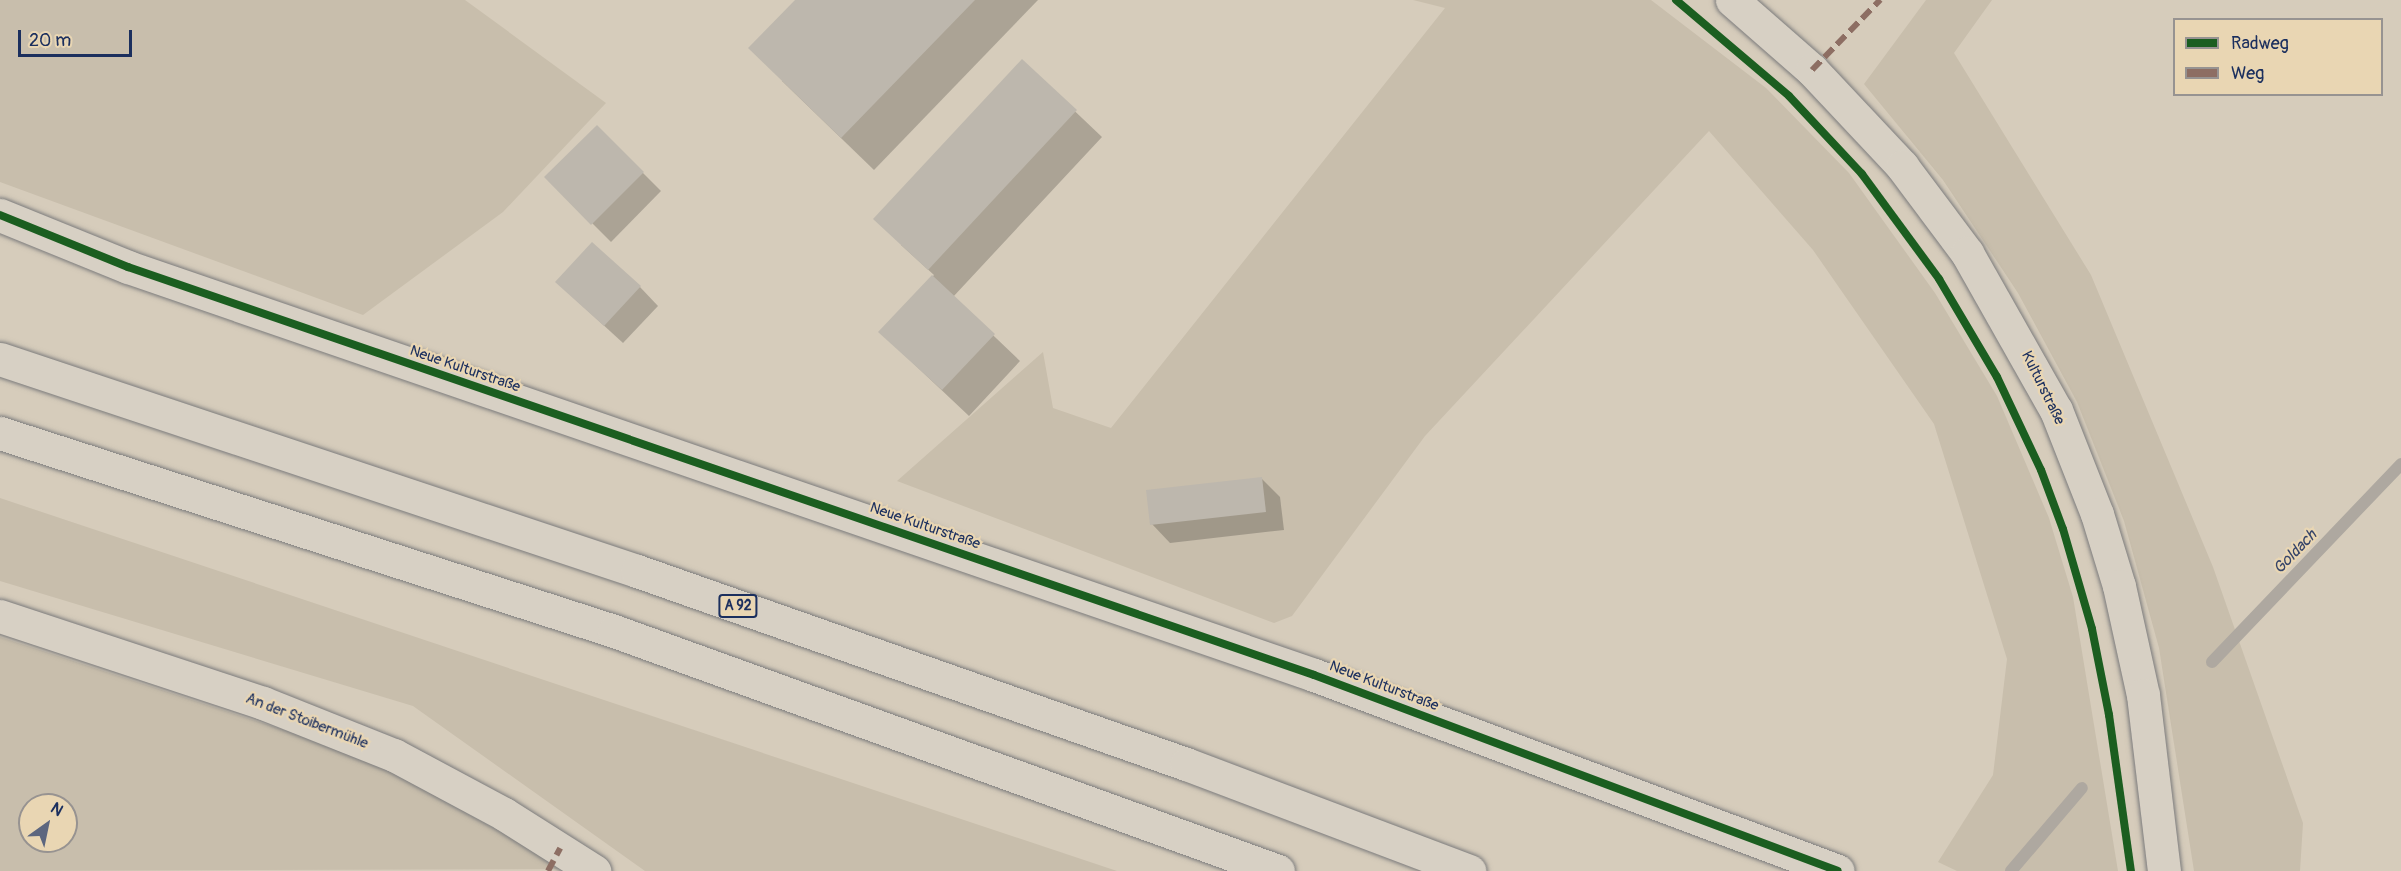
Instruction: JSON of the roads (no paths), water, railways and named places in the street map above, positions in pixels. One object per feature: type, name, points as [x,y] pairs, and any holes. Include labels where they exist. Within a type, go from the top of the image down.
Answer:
[{"type":"main road","name":"Kulturstraße","points":[[1732,0],[1812,70],[1902,166],[1967,253],[2056,410],[2097,514],[2119,586],[2143,695],[2164,871]]},
{"type":"main road","name":"Neue Kulturstraße","points":[[0,215],[128,267],[1314,675],[1838,871]]},
{"type":"main road","name":"A 92","points":[[0,359],[637,571],[1174,760],[1469,871]]},
{"type":"main road","points":[[0,433],[614,631],[1278,871]]},
{"type":"main road","name":"An der Stoibermühle","points":[[0,616],[263,703],[394,755],[504,814],[594,871]]},
{"type":"waterway","name":"Goldach","points":[[2212,662],[2401,464]]},
{"type":"waterway","name":"Goldach","points":[[2011,871],[2082,788]]}]
